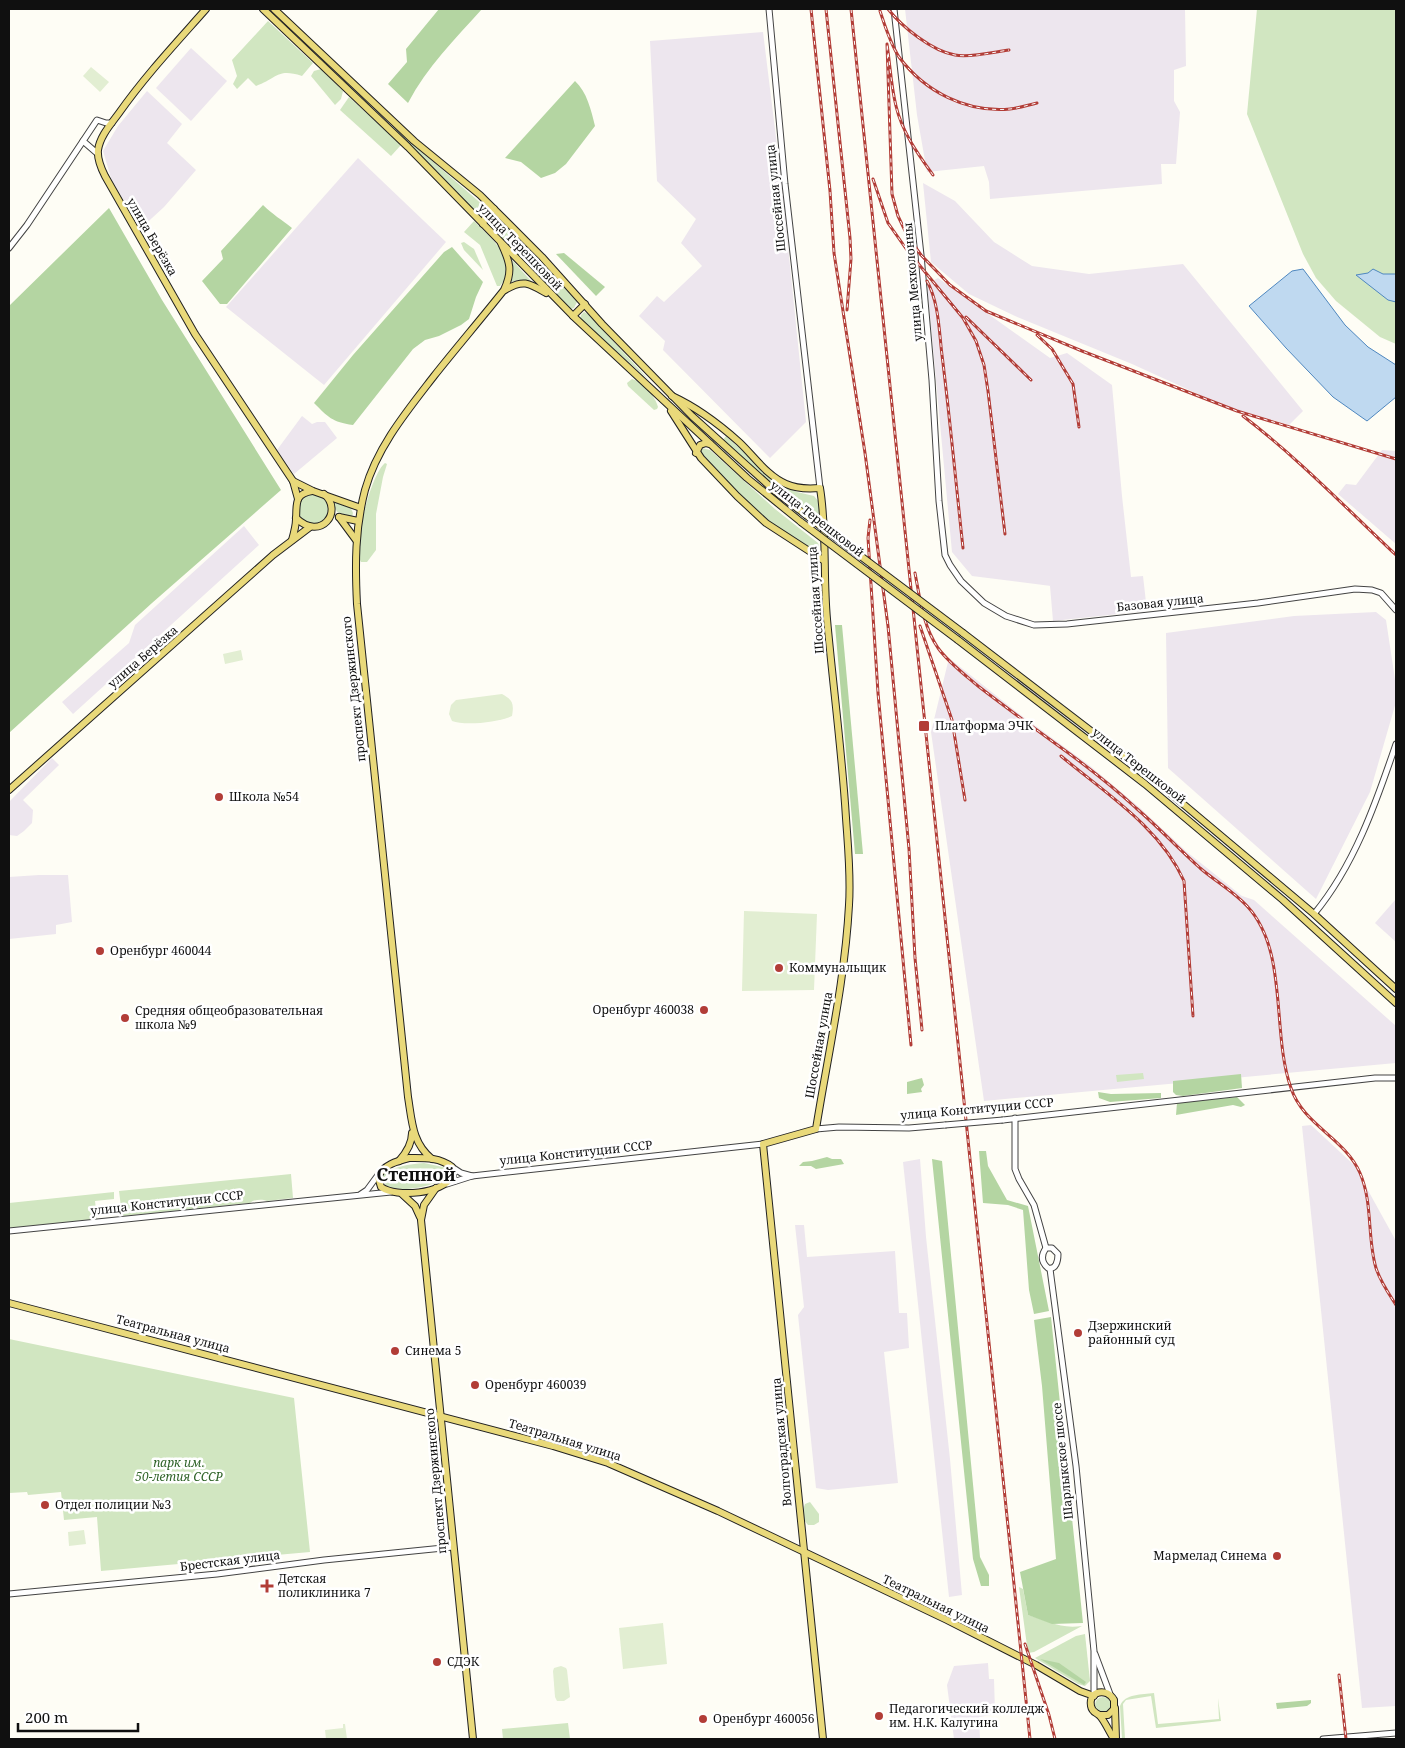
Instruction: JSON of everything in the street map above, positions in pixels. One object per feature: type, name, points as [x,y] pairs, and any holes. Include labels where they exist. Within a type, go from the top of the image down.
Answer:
[{"type":"main road","points":[[98,154],[101,140],[148,73],[206,9]]},
{"type":"main road","name":"улица Терешковой","points":[[263,9],[408,147],[572,316],[747,478],[801,522],[1145,784],[1308,922],[1396,1004]]},
{"type":"main road","name":"улица Терешковой","points":[[274,9],[414,141],[494,209],[542,257],[672,396],[775,491],[1090,729],[1191,810],[1314,914],[1396,989]]},
{"type":"main road","name":"улица Берёзка","points":[[98,154],[105,176],[195,334],[293,480]]},
{"type":"main road","points":[[483,224],[486,215],[494,209]]},
{"type":"main road","points":[[501,243],[508,259],[510,270],[510,278],[504,290]]},
{"type":"main road","points":[[504,290],[517,282],[527,284],[552,296]]},
{"type":"main road","name":"проспект Дзержинского","points":[[432,1158],[417,1143],[413,1129],[358,614],[356,540],[366,488],[379,457],[401,420],[504,290]]},
{"type":"main road","points":[[572,316],[585,304]]},
{"type":"main road","points":[[656,394],[663,386]]},
{"type":"main road","points":[[672,396],[685,401],[726,432],[780,481],[796,487],[820,488]]},
{"type":"main road","points":[[666,403],[696,453],[720,479],[758,517],[823,560]]},
{"type":"main road","points":[[717,438],[720,432],[726,432]]},
{"type":"main road","points":[[696,453],[700,445],[710,444]]},
{"type":"main road","points":[[293,480],[313,491],[361,508]]},
{"type":"main road","points":[[293,480],[298,499]]},
{"type":"main road","name":"Шоссейная улица","points":[[816,1129],[843,968],[850,886],[842,757],[827,620],[823,560],[824,520],[820,488]]},
{"type":"main road","points":[[292,540],[296,518],[295,508],[298,499],[302,495],[313,491]]},
{"type":"main road","points":[[296,518],[302,524],[310,527],[321,526],[326,522],[330,515],[330,502],[322,493]]},
{"type":"main road","points":[[330,515],[358,522]]},
{"type":"main road","points":[[339,517],[356,540]]},
{"type":"main road","name":"улица Берёзка","points":[[9,790],[292,540],[310,527]]},
{"type":"main road","points":[[1185,817],[1191,810]]},
{"type":"main road","points":[[1308,922],[1314,914]]},
{"type":"main road","name":"проспект Дзержинского","points":[[399,1161],[411,1142],[413,1129]]},
{"type":"main road","name":"улица Конституции СССР","points":[[763,1144],[816,1129]]},
{"type":"main road","name":"Волгоградская улица","points":[[763,1144],[823,1739]]},
{"type":"main road","points":[[379,1174],[385,1168],[409,1158],[432,1158],[452,1167],[453,1176],[445,1185],[418,1192],[398,1192]]},
{"type":"main road","name":"проспект Дзержинского","points":[[379,1174],[378,1180],[381,1187],[398,1192],[415,1206],[421,1220],[473,1739]]},
{"type":"main road","name":"проспект Дзержинского","points":[[421,1220],[424,1206],[436,1188]]},
{"type":"main road","name":"Театральная улица","points":[[9,1303],[582,1454],[608,1463],[676,1492],[803,1552],[1036,1665],[1080,1691],[1094,1696]]},
{"type":"main road","name":"Театральная улица","points":[[1080,1691],[1092,1708]]},
{"type":"main road","points":[[1102,1692],[1110,1694],[1114,1700],[1115,1739],[1092,1708],[1091,1702],[1094,1696],[1102,1692]]},
{"type":"main road","points":[[1099,1715],[1108,1715],[1115,1706]]},
{"type":"street","name":"Шоссейная улица","points":[[769,9],[785,184],[820,488]]},
{"type":"street","name":"улица Мехколонны","points":[[894,9],[921,255],[945,555]]},
{"type":"street","points":[[9,248],[27,225],[97,120],[112,123]]},
{"type":"street","points":[[83,141],[98,154]]},
{"type":"street","name":"Базовая улица","points":[[945,555],[961,581],[984,603],[1006,616],[1034,625],[1067,624],[1258,603],[1355,589],[1372,590],[1381,593],[1396,610]]},
{"type":"street","points":[[1314,914],[1329,896],[1353,853],[1396,744]]},
{"type":"street","name":"улица Конституции СССР","points":[[816,1129],[852,1126],[910,1128],[1003,1120],[1375,1078],[1396,1078]]},
{"type":"street","points":[[1015,1118],[1016,1169],[1019,1179],[1034,1205],[1046,1248],[1042,1257],[1045,1265],[1050,1268],[1054,1267],[1058,1254],[1052,1248],[1046,1248]]},
{"type":"street","name":"улица Конституции СССР","points":[[445,1185],[472,1176],[763,1144]]},
{"type":"street","points":[[452,1167],[461,1173],[472,1176]]},
{"type":"street","points":[[358,1195],[367,1190],[379,1174]]},
{"type":"street","name":"улица Конституции СССР","points":[[9,1231],[398,1192]]},
{"type":"street","name":"Шарлыкское шоссе","points":[[1050,1268],[1076,1466],[1094,1652],[1094,1696]]},
{"type":"street","name":"Брестская улица","points":[[9,1594],[217,1574],[324,1560],[453,1547]]},
{"type":"street","name":"Шарлыкское шоссе","points":[[1094,1652],[1110,1694]]},
{"type":"street","points":[[1323,1739],[1396,1733]]},
{"type":"shaded area","points":[[905,9],[1185,9],[1186,66],[1174,70],[1174,101],[1180,112],[1176,164],[1161,164],[1162,184],[990,199],[989,182],[984,166],[927,172],[917,115]]},
{"type":"shaded area","points":[[763,32],[781,178],[806,422],[770,458],[663,350],[665,341],[639,316],[657,296],[664,302],[702,266],[681,243],[696,219],[657,181],[650,41]]},
{"type":"shaded area","points":[[191,48],[227,81],[191,121],[156,88]]},
{"type":"shaded area","points":[[147,91],[182,124],[167,143],[196,170],[164,207],[140,229],[111,178],[103,151],[118,126]]},
{"type":"shaded area","points":[[358,158],[446,242],[324,385],[226,307]]},
{"type":"shaded area","points":[[923,183],[955,201],[994,242],[1032,266],[1089,274],[1183,264],[1303,411],[1289,425],[1222,405],[1132,364],[1015,316],[969,294],[931,262]]},
{"type":"shaded area","points":[[938,278],[1050,358],[1067,353],[1112,385],[1131,577],[1143,576],[1147,611],[1053,621],[1051,586],[972,576],[952,552],[927,284]]},
{"type":"shaded area","points":[[302,416],[312,424],[325,422],[337,438],[294,474],[277,450]]},
{"type":"shaded area","points":[[1382,450],[1396,451],[1396,544],[1338,494],[1346,484],[1356,485]]},
{"type":"shaded area","points":[[244,526],[259,545],[73,714],[62,702],[129,643],[135,625]]},
{"type":"shaded area","points":[[1376,612],[1386,620],[1396,686],[1396,702],[1370,792],[1316,899],[1168,768],[1166,633],[1294,616]]},
{"type":"shaded area","points":[[949,658],[1018,713],[1089,765],[1139,807],[1187,852],[1242,896],[1254,900],[1396,1026],[1396,1063],[984,1101],[931,732]]},
{"type":"shaded area","points":[[52,758],[59,765],[23,800],[33,810],[32,823],[17,836],[9,835],[9,802]]},
{"type":"shaded area","points":[[68,875],[72,922],[56,925],[56,934],[9,939],[9,877]]},
{"type":"shaded area","points":[[1396,899],[1396,942],[1375,923]]},
{"type":"shaded area","points":[[1311,1125],[1354,1165],[1396,1241],[1396,1706],[1362,1708],[1302,1126]]},
{"type":"shaded area","points":[[920,1159],[926,1237],[950,1459],[962,1595],[949,1597],[903,1162]]},
{"type":"shaded area","points":[[795,1225],[804,1225],[807,1257],[895,1251],[899,1313],[907,1313],[909,1348],[884,1352],[898,1483],[828,1490],[816,1488],[798,1315],[804,1307]]},
{"type":"shaded area","points":[[988,1663],[989,1679],[994,1679],[995,1712],[991,1715],[979,1717],[980,1739],[954,1739],[947,1685],[954,1666]]},
{"type":"green space","points":[[439,9],[482,9],[433,65],[408,103],[388,84],[407,62],[406,49]]},
{"type":"green space","points":[[1257,9],[1396,9],[1396,344],[1380,337],[1336,301],[1316,278],[1303,254],[1247,114]]},
{"type":"green space","points":[[268,21],[313,63],[302,76],[282,74],[256,86],[248,78],[237,89],[233,84],[237,76],[232,60]]},
{"type":"green space","points":[[91,67],[109,82],[100,92],[83,76]]},
{"type":"green space","points":[[321,69],[343,91],[341,99],[335,105],[311,76],[314,71]]},
{"type":"green space","points":[[575,81],[586,96],[595,126],[566,164],[555,173],[541,178],[521,162],[505,158]]},
{"type":"green space","points":[[349,97],[401,145],[391,156],[340,110]]},
{"type":"green space","points":[[392,126],[484,206],[483,212],[480,214],[476,213]]},
{"type":"green space","points":[[263,205],[292,228],[227,304],[220,304],[202,281],[223,259],[221,251]]},
{"type":"green space","points":[[109,208],[162,300],[281,490],[152,603],[9,733],[9,306]]},
{"type":"green space","points":[[493,216],[498,218],[574,298],[577,302],[574,308],[571,309],[566,306],[491,226],[489,220]]},
{"type":"green space","points":[[474,221],[502,252],[507,267],[505,279],[500,286],[497,286],[480,245],[464,232]]},
{"type":"green space","points":[[464,242],[474,249],[483,270],[464,250],[461,243]]},
{"type":"green space","points":[[452,247],[483,282],[469,319],[439,336],[425,340],[413,349],[353,425],[340,422],[327,415],[314,403],[353,355],[444,252]]},
{"type":"green space","points":[[564,253],[605,287],[596,296],[556,254]]},
{"type":"green space","points":[[512,260],[532,282],[518,280],[511,282]]},
{"type":"green space","points":[[584,312],[588,314],[649,380],[580,319]]},
{"type":"green space","points":[[632,379],[648,390],[654,398],[657,409],[654,410],[628,386],[627,383]]},
{"type":"green space","points":[[726,436],[779,484],[797,492],[814,496],[819,502],[820,520],[763,477],[723,440]]},
{"type":"green space","points":[[702,448],[710,450],[775,509],[818,543],[817,549],[811,548],[764,518],[750,506],[702,457],[700,452]]},
{"type":"green space","points":[[385,463],[387,464],[376,514],[376,550],[367,562],[361,562],[359,542],[364,511],[374,481]]},
{"type":"green space","points":[[313,494],[324,498],[328,509],[324,520],[313,524],[302,520],[298,509],[302,498]]},
{"type":"green space","points":[[332,500],[350,506],[353,513],[352,517],[337,512]]},
{"type":"green space","points":[[835,625],[842,625],[863,854],[855,854]]},
{"type":"green space","points":[[241,650],[243,660],[225,664],[223,654]]},
{"type":"green space","points":[[502,694],[512,703],[512,716],[482,723],[452,721],[449,714],[451,705],[456,700]]},
{"type":"green space","name":"Коммунальщик","points":[[744,911],[817,914],[814,990],[742,991]]},
{"type":"green space","points":[[1143,1073],[1144,1079],[1117,1082],[1116,1075]]},
{"type":"green space","points":[[1241,1074],[1242,1088],[1183,1096],[1176,1095],[1173,1092],[1173,1081]]},
{"type":"green space","points":[[922,1078],[924,1085],[921,1089],[922,1092],[907,1094],[907,1082]]},
{"type":"green space","points":[[1098,1092],[1111,1094],[1161,1093],[1161,1098],[1110,1102],[1099,1098]]},
{"type":"green space","points":[[1237,1097],[1245,1105],[1241,1107],[1233,1105],[1176,1115],[1177,1103]]},
{"type":"green space","points":[[979,1151],[986,1151],[988,1166],[1007,1200],[1028,1206],[1049,1311],[1034,1314],[1029,1290],[1023,1210],[1008,1205],[983,1203]]},
{"type":"green space","points":[[827,1157],[841,1159],[844,1164],[816,1169],[811,1166],[799,1166],[803,1162]]},
{"type":"green space","points":[[932,1159],[942,1161],[980,1557],[989,1575],[989,1586],[981,1586],[973,1559]]},
{"type":"green space","points":[[424,1163],[443,1167],[447,1170],[447,1177],[422,1187],[401,1189],[392,1188],[380,1179],[381,1174],[391,1169]]},
{"type":"green space","points":[[291,1174],[293,1198],[122,1215],[119,1191]]},
{"type":"green space","points":[[114,1192],[114,1199],[95,1201],[97,1219],[9,1228],[9,1203]]},
{"type":"green space","points":[[1051,1317],[1083,1623],[1052,1624],[1028,1615],[1020,1572],[1056,1559],[1042,1386],[1034,1320]]},
{"type":"green space","name":"парк им. 50-летия СССР","points":[[9,1339],[294,1398],[310,1552],[101,1571],[97,1517],[64,1520],[61,1492],[28,1495],[27,1492],[9,1493]]},
{"type":"green space","points":[[810,1502],[819,1514],[819,1522],[814,1525],[808,1525],[804,1520],[803,1510],[805,1504]]},
{"type":"green space","points":[[84,1530],[86,1544],[69,1546],[68,1532]]},
{"type":"green space","points":[[1019,1587],[1023,1589],[1028,1615],[1054,1624],[1074,1627],[1082,1626],[1034,1652],[1028,1653]]},
{"type":"green space","points":[[663,1623],[667,1664],[623,1669],[619,1628]]},
{"type":"green space","points":[[1085,1634],[1090,1681],[1085,1686],[1078,1684],[1035,1658],[1076,1636]]},
{"type":"green space","points":[[1040,1659],[1059,1663],[1086,1682],[1084,1685]]},
{"type":"green space","points":[[561,1666],[567,1670],[570,1697],[564,1701],[557,1701],[553,1671],[554,1668]]},
{"type":"green space","points":[[1154,1693],[1158,1724],[1219,1719],[1218,1698],[1221,1721],[1156,1728],[1151,1696],[1126,1700],[1123,1704],[1125,1739],[1122,1739],[1120,1706],[1122,1702],[1134,1695]]},
{"type":"green space","points":[[1103,1697],[1111,1705],[1103,1713],[1095,1705]]},
{"type":"green space","points":[[1311,1700],[1311,1703],[1307,1706],[1277,1709],[1276,1703]]},
{"type":"green space","points":[[568,1723],[570,1739],[503,1739],[502,1729]]},
{"type":"green space","points":[[343,1724],[345,1724],[347,1739],[326,1739],[325,1730],[343,1728]]},
{"type":"water","points":[[1303,269],[1345,325],[1368,347],[1396,365],[1396,397],[1367,421],[1333,397],[1249,306],[1292,271]]},
{"type":"water","points":[[1373,269],[1383,274],[1396,274],[1396,302],[1388,300],[1356,275],[1368,273]]},
{"type":"railway","points":[[811,9],[830,191],[834,253],[865,453],[888,626],[909,849],[915,958],[922,1030]]},
{"type":"railway","points":[[826,9],[850,238],[851,259],[847,310]]},
{"type":"railway","points":[[851,9],[1030,1739]]},
{"type":"railway","points":[[888,9],[918,37],[946,53],[968,56],[1009,50]]},
{"type":"railway","points":[[880,11],[890,40],[899,57],[909,69],[934,90],[963,104],[978,107],[1010,109],[1037,103]]},
{"type":"railway","points":[[933,175],[902,125],[893,91],[887,44],[892,194],[898,216],[908,237],[921,255],[950,285],[986,311],[1082,351],[1237,411],[1396,459]]},
{"type":"railway","points":[[873,179],[888,223],[907,250],[963,318],[976,341],[984,365],[988,391],[1005,534]]},
{"type":"railway","points":[[927,281],[934,298],[938,317],[963,548]]},
{"type":"railway","points":[[966,317],[1031,380]]},
{"type":"railway","points":[[1037,335],[1052,349],[1073,384],[1079,427]]},
{"type":"railway","points":[[1243,416],[1302,466],[1396,555]]},
{"type":"railway","points":[[870,520],[868,538],[878,693],[911,1045]]},
{"type":"railway","points":[[915,573],[929,631],[938,648],[947,659],[978,686],[1117,791],[1200,868],[1242,901],[1260,924],[1269,946],[1274,969],[1285,1066],[1291,1088],[1305,1112],[1345,1150],[1360,1173],[1367,1196],[1373,1257],[1382,1283],[1396,1305]]},
{"type":"railway","points":[[920,626],[952,720],[965,800]]},
{"type":"railway","points":[[1061,756],[1146,827],[1174,862],[1184,881],[1193,1016]]},
{"type":"railway","points":[[1025,1644],[1049,1715],[1055,1739]]},
{"type":"railway","points":[[1339,1675],[1346,1739]]},
{"type":"place","name":"Платформа ЭЧК","points":[[924,726]]},
{"type":"place","name":"Школа №54","points":[[219,797]]},
{"type":"place","name":"Оренбург 460044","points":[[100,951]]},
{"type":"place","name":"Коммунальщик","points":[[779,968]]},
{"type":"place","name":"Оренбург 460038","points":[[704,1010]]},
{"type":"place","name":"Средняя общеобразовательная школа №9","points":[[125,1018]]},
{"type":"place","name":"Дзержинский районный суд","points":[[1078,1333]]},
{"type":"place","name":"Синема 5","points":[[395,1351]]},
{"type":"place","name":"Оренбург 460039","points":[[475,1385]]},
{"type":"place","name":"Отдел полиции №3","points":[[45,1505]]},
{"type":"place","name":"Мармелад Синема","points":[[1277,1556]]},
{"type":"place","name":"Детская поликлиника 7","points":[[267,1586]]},
{"type":"place","name":"СДЭК","points":[[437,1662]]},
{"type":"place","name":"Педагогический колледж им. Н.К. Калугина","points":[[879,1716]]},
{"type":"place","name":"Оренбург 460056","points":[[703,1719]]},
{"type":"district","name":"Степной","points":[[416,1175]]}]
